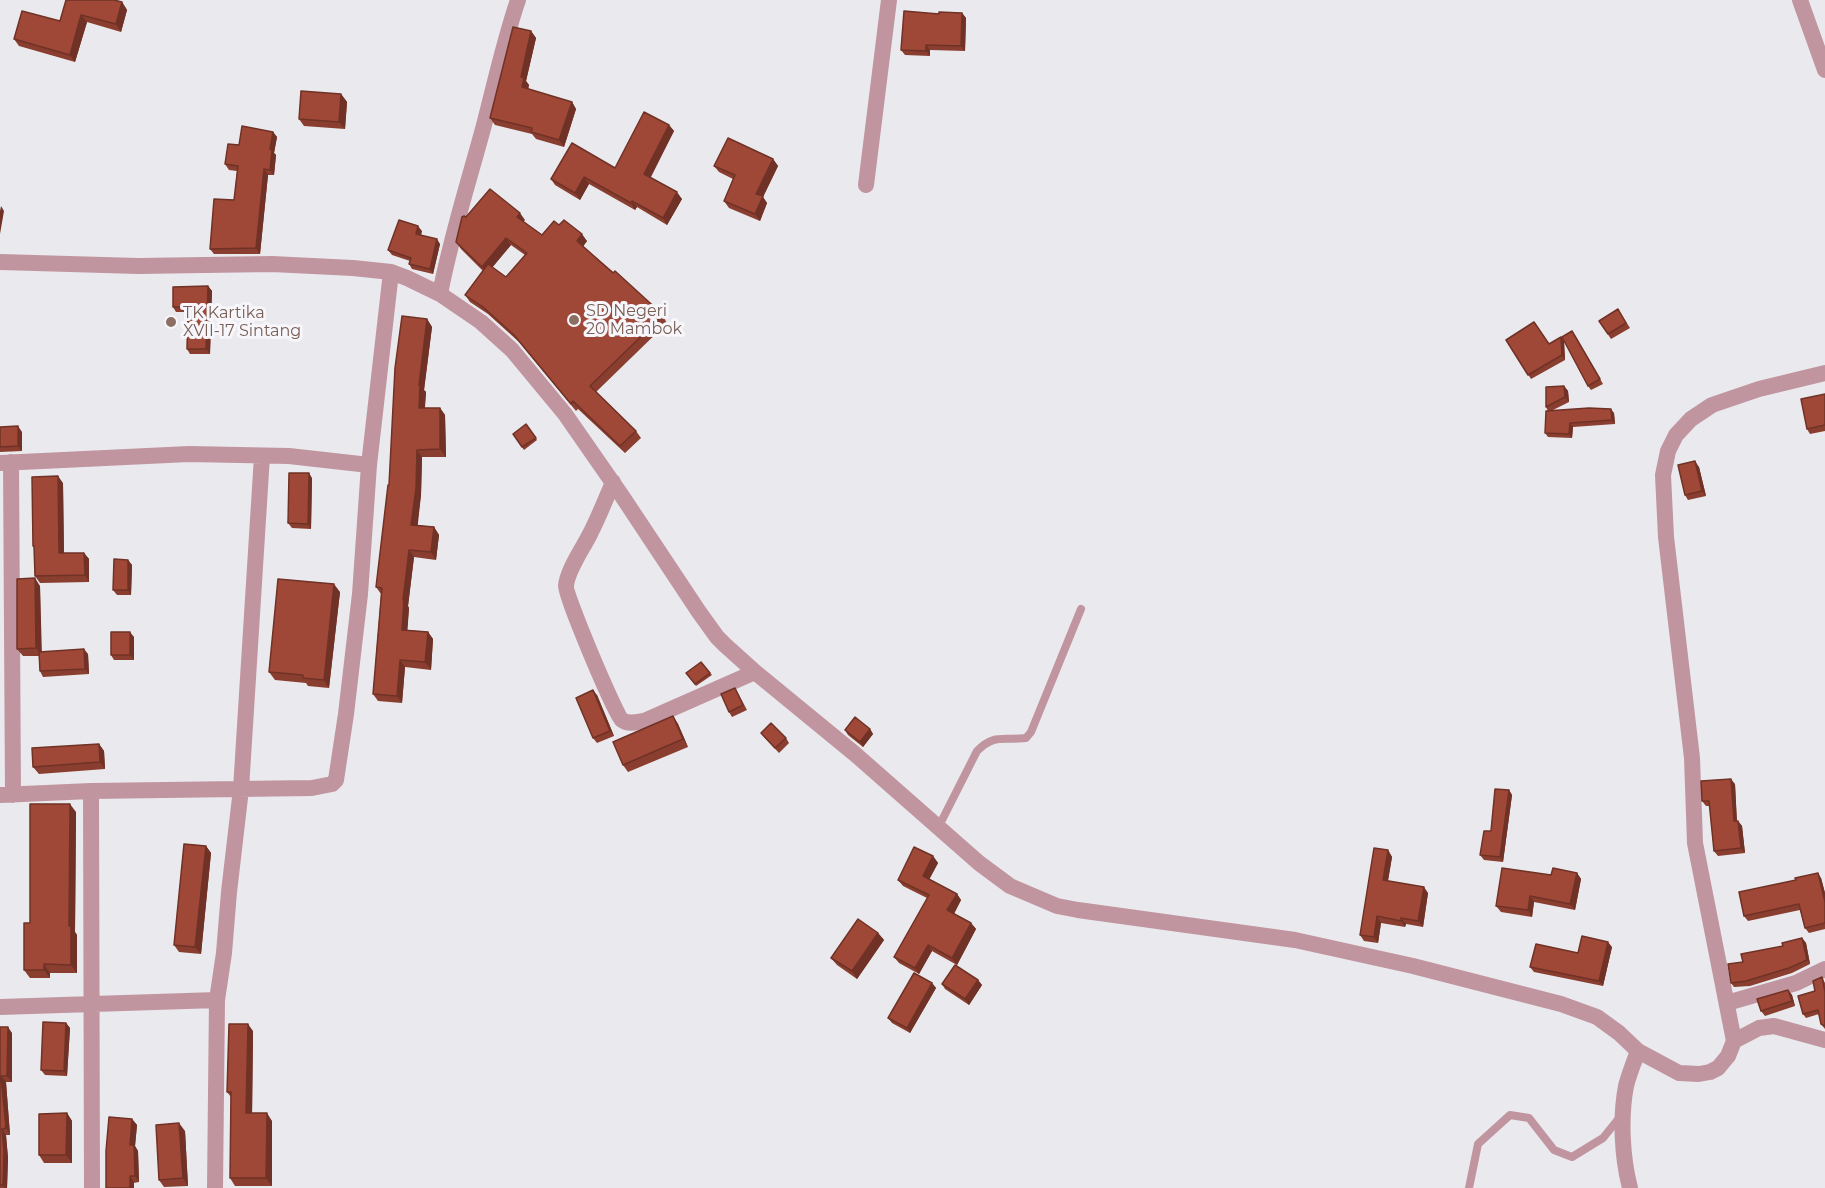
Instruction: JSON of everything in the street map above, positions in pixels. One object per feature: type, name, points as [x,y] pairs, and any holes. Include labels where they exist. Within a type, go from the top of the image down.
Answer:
[{"type":"street","points":[[440,294],[448,251],[506,36],[518,0]]},
{"type":"street","points":[[866,184],[889,0]]},
{"type":"street","points":[[1800,0],[1825,70]]},
{"type":"street","points":[[0,262],[138,266],[272,264],[343,267],[391,273],[407,278],[440,294],[481,322],[512,351],[565,414],[717,637],[754,672],[863,761],[937,829],[1010,886],[1057,906],[1295,940],[1413,966],[1561,1004],[1597,1017],[1638,1051],[1679,1073],[1698,1074],[1718,1068],[1728,1056],[1734,1041],[1695,843],[1692,758],[1666,537],[1663,475],[1668,451],[1676,435],[1691,419],[1712,405],[1770,386],[1825,373]]},
{"type":"street","points":[[369,465],[289,456],[189,454],[6,463],[6,795],[91,791],[319,787],[332,784],[336,780],[359,604],[369,465],[391,273]]},
{"type":"street","points":[[215,1188],[218,1000],[240,789],[262,456]]},
{"type":"street","points":[[613,482],[592,531],[571,570],[566,588],[605,687],[620,718],[632,723],[644,720],[754,672]]},
{"type":"street","points":[[91,791],[92,1188]]},
{"type":"street","points":[[1727,1003],[1796,983],[1825,969]]},
{"type":"street","points":[[0,1007],[218,1000]]},
{"type":"street","points":[[1734,1041],[1759,1028],[1774,1026],[1825,1040]]},
{"type":"street","points":[[1630,1188],[1625,1169],[1622,1135],[1626,1087],[1638,1051]]},
{"type":"lane","points":[[937,829],[982,746],[987,741],[996,739],[1026,738],[1031,732],[1081,609]]},
{"type":"lane","points":[[1469,1188],[1478,1144],[1510,1115],[1529,1118],[1554,1150],[1572,1157],[1603,1138],[1624,1112]]},
{"type":"building","points":[[66,0],[122,2],[116,24],[81,15],[70,55],[14,39],[22,11],[60,21]]},
{"type":"building","points":[[904,11],[962,13],[961,46],[926,45],[926,51],[901,50]]},
{"type":"building","points":[[513,27],[531,31],[521,77],[524,78],[522,87],[572,102],[559,140],[531,132],[532,128],[490,118]]},
{"type":"building","points":[[301,91],[341,94],[339,122],[299,119]]},
{"type":"building","points":[[644,112],[669,125],[644,174],[677,192],[663,218],[584,177],[575,193],[551,179],[572,143],[615,168]]},
{"type":"building","points":[[242,126],[273,132],[270,170],[264,169],[256,248],[210,249],[214,199],[234,200],[238,166],[225,164],[228,144],[239,145]]},
{"type":"building","points":[[728,138],[773,159],[756,194],[763,196],[755,214],[724,201],[735,175],[714,166]]},
{"type":"building","name":"SD Negeri 20 Mambok","points":[[490,189],[520,213],[517,217],[542,235],[554,221],[559,225],[564,220],[582,234],[577,241],[613,273],[615,271],[661,313],[662,316],[590,386],[636,431],[620,446],[573,401],[571,404],[514,335],[483,307],[465,295],[488,264],[506,277],[527,253],[506,238],[482,267],[456,242],[462,217],[466,217]]},
{"type":"building","points":[[399,220],[418,226],[416,234],[437,239],[430,269],[409,264],[411,258],[388,250]]},
{"type":"building","points":[[208,286],[206,349],[187,349],[188,307],[173,307],[173,287]]},
{"type":"building","points":[[1618,309],[1626,323],[1608,334],[1599,321]]},
{"type":"building","points":[[402,316],[427,319],[419,385],[419,408],[440,408],[440,449],[417,450],[416,488],[411,525],[434,527],[431,552],[409,550],[402,630],[428,632],[425,662],[400,660],[397,696],[373,694],[382,588],[376,587],[389,485],[395,368]]},
{"type":"building","points":[[1534,322],[1549,344],[1561,337],[1562,355],[1528,375],[1506,340]]},
{"type":"building","points":[[1572,331],[1600,379],[1588,386],[1562,337]]},
{"type":"building","points":[[1564,386],[1565,397],[1546,407],[1546,387]]},
{"type":"building","points":[[1825,394],[1825,425],[1807,429],[1801,399]]},
{"type":"building","points":[[1611,409],[1612,420],[1570,423],[1569,434],[1545,433],[1546,411]]},
{"type":"building","points":[[526,424],[536,438],[522,447],[513,434]]},
{"type":"building","points":[[18,426],[18,446],[0,447],[0,427]]},
{"type":"building","points":[[1695,461],[1702,491],[1685,495],[1678,465]]},
{"type":"building","points":[[289,473],[309,473],[308,524],[288,523]]},
{"type":"building","points":[[58,476],[59,553],[84,553],[85,575],[35,576],[32,477]]},
{"type":"building","points":[[114,559],[128,560],[128,590],[113,590]]},
{"type":"building","points":[[35,578],[36,648],[17,649],[17,579]]},
{"type":"building","points":[[278,579],[334,584],[324,680],[303,678],[303,675],[269,672]]},
{"type":"building","points":[[111,632],[130,632],[130,655],[111,655]]},
{"type":"building","points":[[84,649],[85,669],[40,671],[39,652]]},
{"type":"building","points":[[701,662],[710,673],[695,684],[686,673]]},
{"type":"building","points":[[735,688],[743,705],[729,712],[721,694]]},
{"type":"building","points":[[593,690],[610,731],[593,738],[576,698]]},
{"type":"building","points":[[673,716],[683,739],[623,765],[613,742]]},
{"type":"building","points":[[855,717],[870,729],[860,742],[845,730]]},
{"type":"building","points":[[771,723],[786,738],[775,748],[761,733]]},
{"type":"building","points":[[99,744],[100,762],[33,767],[32,748]]},
{"type":"building","points":[[1731,779],[1734,821],[1738,821],[1741,848],[1714,851],[1709,801],[1702,801],[1701,781]]},
{"type":"building","points":[[1495,789],[1509,790],[1500,857],[1480,855],[1484,831],[1491,831]]},
{"type":"building","points":[[30,804],[70,804],[71,965],[44,964],[44,970],[24,970],[24,923],[30,923]]},
{"type":"building","points":[[184,844],[206,846],[195,947],[174,945]]},
{"type":"building","points":[[914,847],[933,856],[923,876],[957,894],[947,910],[971,923],[952,958],[928,945],[915,968],[894,957],[929,895],[898,880]]},
{"type":"building","points":[[1374,848],[1388,850],[1383,880],[1424,887],[1418,921],[1401,918],[1401,921],[1377,916],[1374,937],[1360,935]]},
{"type":"building","points":[[1502,868],[1551,875],[1553,868],[1577,873],[1570,904],[1530,896],[1528,910],[1496,906]]},
{"type":"building","points":[[1818,873],[1825,902],[1825,923],[1805,928],[1799,904],[1744,916],[1739,892]]},
{"type":"building","points":[[858,919],[878,933],[852,971],[831,958]]},
{"type":"building","points":[[1582,936],[1608,942],[1599,981],[1530,967],[1536,944],[1578,953]]},
{"type":"building","points":[[1802,938],[1807,960],[1789,968],[1746,981],[1731,983],[1728,964],[1743,962],[1741,954],[1783,946],[1782,943]]},
{"type":"building","points":[[955,965],[978,980],[965,999],[942,984]]},
{"type":"building","points":[[914,973],[932,983],[907,1028],[888,1018]]},
{"type":"building","points":[[1822,977],[1825,992],[1825,1026],[1821,1024],[1818,1010],[1803,1014],[1798,996],[1815,991],[1813,981]]},
{"type":"building","points":[[1788,990],[1792,1001],[1761,1011],[1757,999]]},
{"type":"building","points":[[43,1022],[66,1023],[64,1071],[41,1070]]},
{"type":"building","points":[[229,1024],[248,1024],[246,1113],[267,1113],[266,1178],[230,1178],[231,1092],[227,1092]]},
{"type":"building","points":[[0,1027],[8,1027],[7,1076],[1,1076],[6,1128],[2,1129],[3,1185],[0,1185]]},
{"type":"building","points":[[67,1113],[66,1155],[39,1155],[39,1114]]},
{"type":"building","points":[[109,1117],[132,1119],[130,1145],[134,1145],[135,1176],[130,1176],[130,1188],[106,1188]]},
{"type":"building","points":[[179,1123],[183,1178],[159,1180],[156,1125]]},
{"type":"place","name":"SD Negeri 20 Mambok","points":[[574,320]]},
{"type":"place","name":"TK Kartika XVII-17 Sintang","points":[[171,322]]}]
